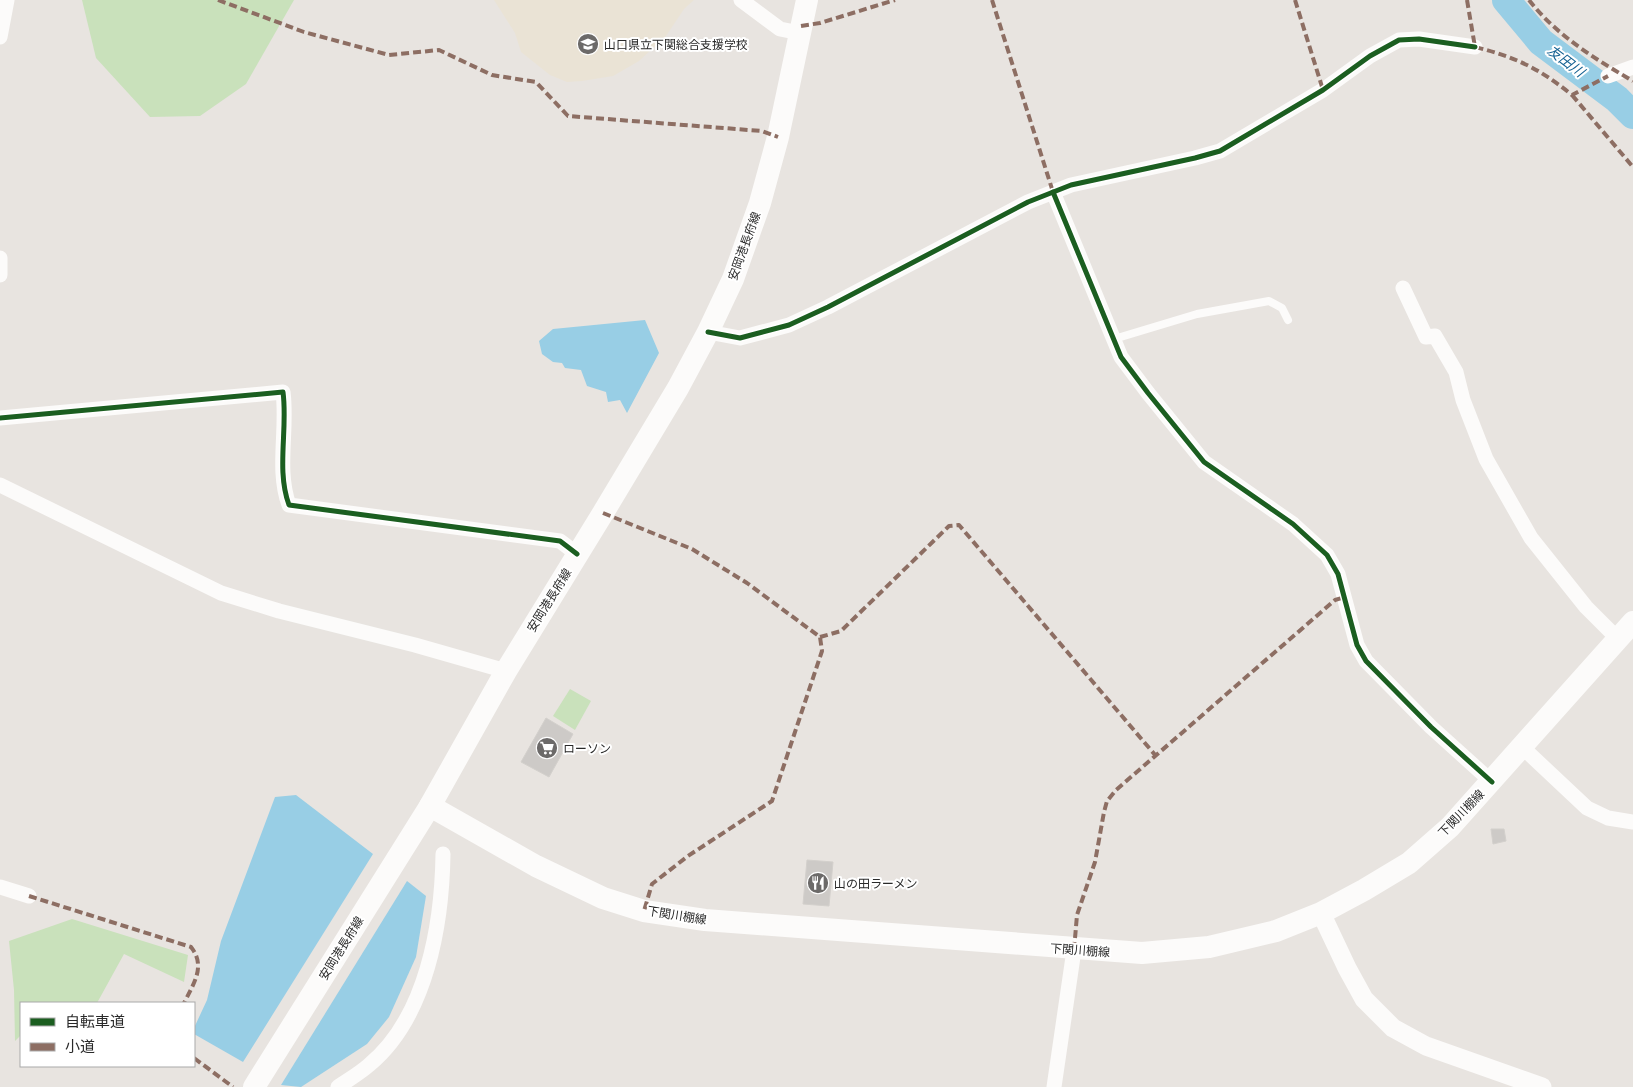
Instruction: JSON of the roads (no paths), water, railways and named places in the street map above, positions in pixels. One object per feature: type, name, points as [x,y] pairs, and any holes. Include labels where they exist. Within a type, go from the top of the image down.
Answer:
[{"type":"main road","name":"安岡港長府線","points":[[254,1087],[430,806],[506,671],[678,388],[708,332],[733,279],[760,203],[778,137],[807,0]]},
{"type":"main road","name":"下関川棚線","points":[[430,806],[544,870],[603,898],[644,910],[705,920],[1074,950],[1142,953],[1209,947],[1276,931],[1321,913],[1409,863],[1450,827],[1492,782],[1521,746],[1633,622]]},
{"type":"street","points":[[0,37],[7,0]]},
{"type":"street","points":[[741,0],[780,30],[800,33]]},
{"type":"street","points":[[708,332],[740,338],[789,325],[828,307],[1028,202],[1071,185],[1220,151],[1323,90],[1370,56],[1399,40],[1420,39],[1475,47]]},
{"type":"street","points":[[1608,76],[1633,66]]},
{"type":"street","points":[[1053,192],[1121,357],[1204,462],[1293,524],[1327,555],[1338,574],[1357,645],[1366,661],[1418,715],[1492,782]]},
{"type":"street","points":[[0,258],[0,275]]},
{"type":"street","points":[[1403,288],[1426,337],[1435,336],[1456,372],[1462,400],[1486,459],[1531,538],[1586,607],[1618,639]]},
{"type":"street","points":[[0,418],[283,392],[285,412],[283,489],[288,505],[560,541],[578,554]]},
{"type":"street","points":[[0,485],[221,593],[279,612],[415,645],[506,671]]},
{"type":"street","points":[[1521,746],[1587,808],[1608,818],[1633,822]]},
{"type":"street","points":[[338,1087],[370,1064],[396,1034],[420,994],[434,943],[443,888],[443,854]]},
{"type":"street","points":[[0,887],[30,896]]},
{"type":"street","points":[[1321,913],[1364,999],[1393,1028],[1426,1046],[1540,1087]]},
{"type":"street","points":[[1054,1087],[1074,950]]},
{"type":"lane","points":[[1114,339],[1198,314],[1269,301],[1282,308],[1288,320]]},
{"type":"water","points":[[1498,0],[1514,0],[1557,56],[1520,27]]},
{"type":"water","points":[[645,320],[659,353],[627,413],[620,400],[608,402],[606,392],[587,386],[581,370],[565,368],[562,363],[553,362],[542,354],[539,341],[553,329]]},
{"type":"water","points":[[296,795],[373,854],[243,1062],[195,1035],[195,1026],[207,1000],[221,941],[275,797]]},
{"type":"water","points":[[407,881],[426,896],[416,957],[389,1017],[367,1044],[301,1087],[281,1085]]},
{"type":"waterway","name":"友田川","points":[[1506,0],[1541,42],[1617,99],[1633,115]]},
{"type":"place","name":"山口県立下関総合支援学校","points":[[588,44]]},
{"type":"place","name":"ローソン","points":[[547,748]]},
{"type":"place","name":"山の田ラーメン","points":[[818,883]]}]
